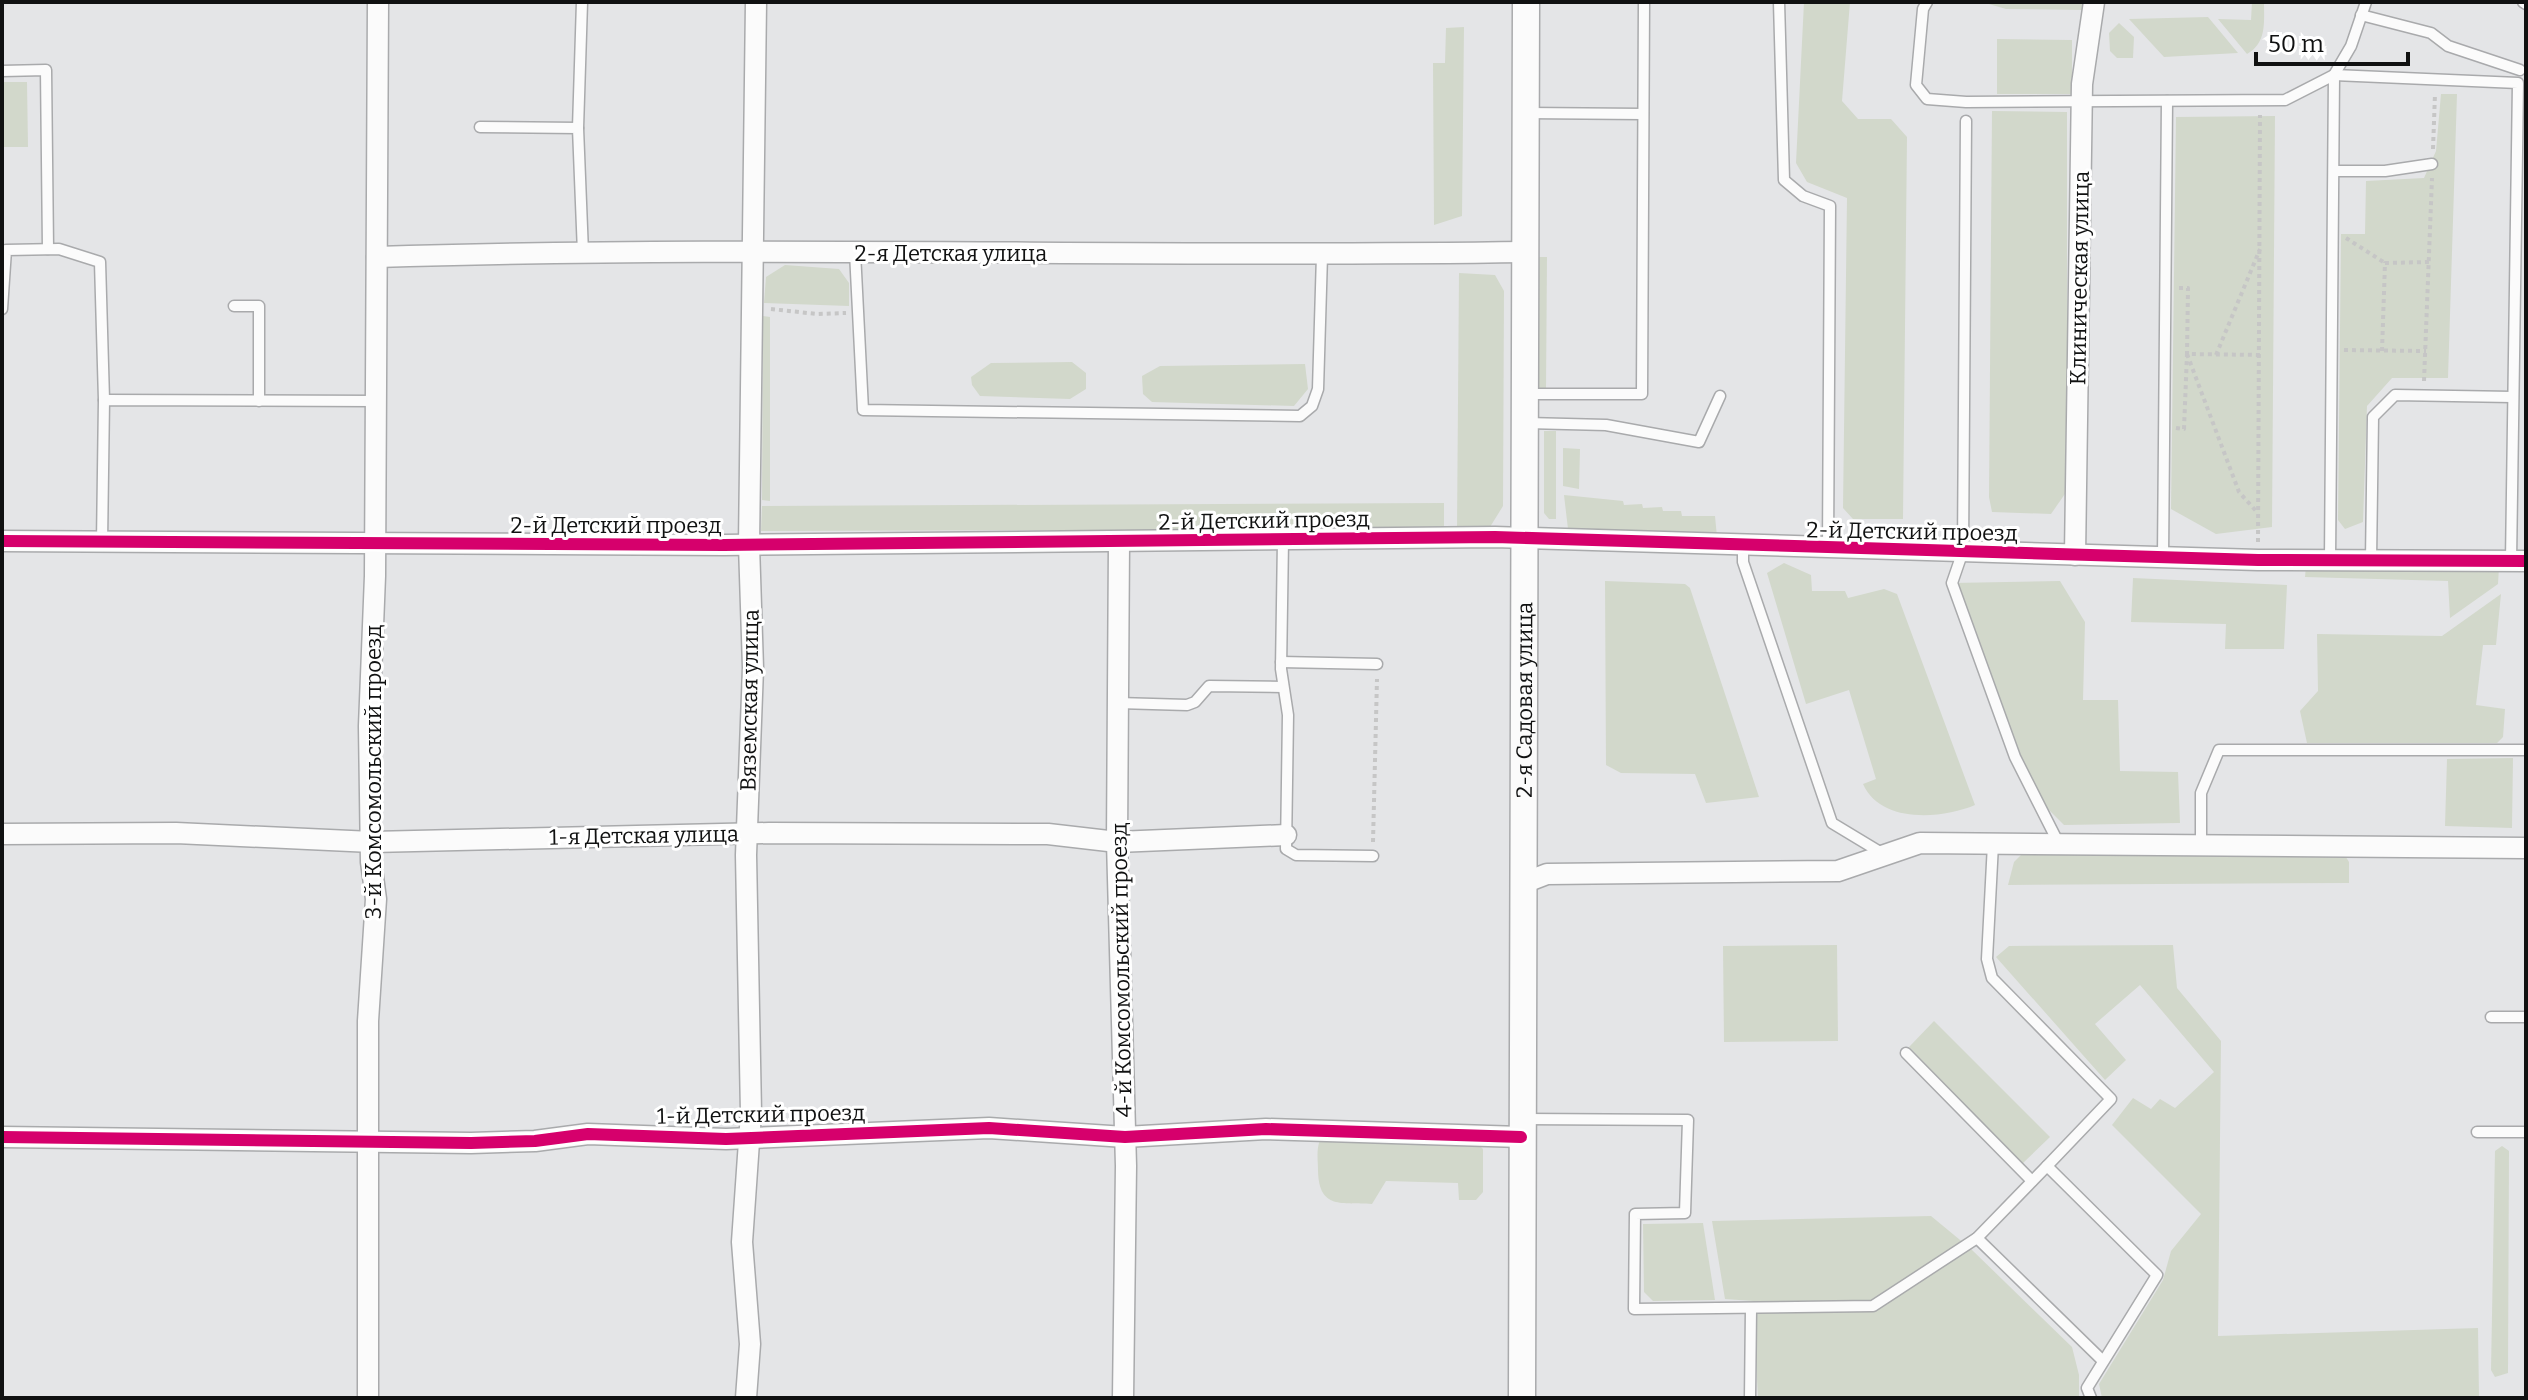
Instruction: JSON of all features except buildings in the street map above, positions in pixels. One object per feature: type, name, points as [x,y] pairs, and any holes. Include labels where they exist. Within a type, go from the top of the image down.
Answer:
[{"type":"street","name":"3-й Комсомольский проезд","points":[[368,1398],[368,1021],[376,899],[369,726],[375,545],[378,2]]},
{"type":"street","name":"Вяземская улица","points":[[746,1398],[750,1344],[742,1242],[750,1136],[747,834],[753,668],[749,545],[756,2]]},
{"type":"street","name":"2-я Садовая улица","points":[[1522,1398],[1521,884],[1526,2]]},
{"type":"street","name":"Клиническая улица","points":[[2075,555],[2082,102],[2094,2]]},
{"type":"street","name":"2-я Детская улица","points":[[377,257],[753,251],[1322,255],[1526,252]]},
{"type":"street","name":"2-й Детский проезд","points":[[2,541],[749,545],[1523,538],[2258,560],[2518,562]]},
{"type":"street","name":"4-й Комсомольский проезд","points":[[1119,542],[1117,842],[1125,1137],[1123,1398]]},
{"type":"street","name":"1-я Детская улица","points":[[2,834],[176,833],[372,842],[747,834],[1048,834],[1117,842],[1286,835]]},
{"type":"street","points":[[1521,884],[1547,874],[1838,871],[1920,843],[2526,848]]},
{"type":"street","name":"1-й Детский проезд","points":[[2,1137],[471,1143],[535,1141],[588,1134],[726,1139],[989,1128],[1125,1137],[1266,1129],[1521,1128]]},
{"type":"lane","points":[[582,2],[578,128],[583,253]]},
{"type":"lane","points":[[1525,394],[1642,394],[1644,2]]},
{"type":"lane","points":[[1779,2],[1784,180],[1803,196],[1830,206],[1828,549]]},
{"type":"lane","points":[[1927,2],[1923,9],[1916,85],[1927,99],[2082,102],[2285,100],[2334,75],[2518,83],[2512,397],[2518,562]]},
{"type":"lane","points":[[2330,560],[2334,75],[2351,46],[2366,2]]},
{"type":"lane","points":[[2361,15],[2431,33],[2448,46],[2520,70]]},
{"type":"lane","points":[[2,71],[46,70],[48,249]]},
{"type":"lane","points":[[2163,557],[2167,101]]},
{"type":"lane","points":[[1526,113],[1643,114]]},
{"type":"lane","points":[[1966,121],[1963,551],[1952,583],[2015,757],[2059,844]]},
{"type":"lane","points":[[480,127],[578,128]]},
{"type":"lane","points":[[2334,171],[2385,171],[2432,164]]},
{"type":"lane","points":[[2,309],[6,250],[48,249],[100,262],[104,400],[102,543]]},
{"type":"lane","points":[[855,252],[863,410],[1300,416],[1312,406],[1318,389],[1322,255]]},
{"type":"lane","points":[[234,306],[259,306],[259,401]]},
{"type":"lane","points":[[2371,560],[2373,417],[2395,395],[2512,397]]},
{"type":"lane","points":[[1525,423],[1606,425],[1699,442],[1720,396]]},
{"type":"lane","points":[[104,400],[374,401]]},
{"type":"lane","points":[[1283,540],[1281,662],[1288,715],[1286,835],[1290,854],[1373,856]]},
{"type":"lane","points":[[1743,546],[1743,562],[1832,823],[1885,855]]},
{"type":"lane","points":[[1281,662],[1377,664]]},
{"type":"lane","points":[[1118,703],[1192,704],[1209,686],[1283,687]]},
{"type":"lane","points":[[2201,845],[2201,793],[2219,750],[2526,750]]},
{"type":"lane","points":[[1521,1128],[1688,1120],[1685,1213],[1635,1214],[1634,1309],[1873,1306],[1977,1238],[2111,1099],[1992,978],[1987,959],[1993,844]]},
{"type":"lane","points":[[2491,1017],[2526,1017]]},
{"type":"lane","points":[[1906,1053],[2032,1181]]},
{"type":"lane","points":[[2477,1132],[2526,1132]]},
{"type":"lane","points":[[2047,1166],[2157,1275],[2102,1360],[2087,1388],[2091,1398]]},
{"type":"lane","points":[[1977,1238],[2102,1360]]},
{"type":"lane","points":[[1750,1398],[1751,1309]]},
{"type":"path","points":[[2423,395],[2436,80]]},
{"type":"path","points":[[2258,560],[2262,355],[2260,101]]},
{"type":"path","points":[[2333,234],[2341,234],[2385,263],[2429,262]]},
{"type":"path","points":[[2215,356],[2261,247]]},
{"type":"path","points":[[2382,351],[2385,263]]},
{"type":"path","points":[[2164,428],[2184,429],[2188,288],[2165,288]]},
{"type":"path","points":[[751,307],[817,314],[860,312]]},
{"type":"path","points":[[2332,350],[2426,351]]},
{"type":"path","points":[[2164,354],[2262,355]]},
{"type":"path","points":[[2187,354],[2239,492],[2259,514]]},
{"type":"path","points":[[1373,856],[1377,664]]},
{"type":"shaded area","points":[[1804,2],[1850,2],[1842,101],[1858,119],[1891,119],[1907,137],[1903,519],[1853,519],[1843,508],[1847,198],[1807,182],[1796,163]]},
{"type":"shaded area","points":[[1982,2],[2083,2],[2083,10],[2006,9]]},
{"type":"shaded area","points":[[2252,2],[2264,2],[2264,24],[2258,44],[2247,54],[2218,19],[2251,20]]},
{"type":"shaded area","points":[[2208,17],[2238,53],[2164,57],[2129,19]]},
{"type":"shaded area","points":[[2119,23],[2134,37],[2133,58],[2117,58],[2110,51],[2109,33]]},
{"type":"shaded area","points":[[1464,27],[1462,216],[1434,225],[1433,63],[1445,63],[1446,28]]},
{"type":"shaded area","points":[[1997,39],[2072,40],[2072,94],[1997,94]]},
{"type":"shaded area","points":[[2,82],[27,82],[28,147],[2,147]]},
{"type":"shaded area","points":[[2441,94],[2457,94],[2448,378],[2392,378],[2367,406],[2363,522],[2345,529],[2338,520],[2341,234],[2365,234],[2366,181],[2424,178],[2436,151]]},
{"type":"shaded area","points":[[1992,111],[2067,112],[2067,491],[2051,514],[1992,512],[1989,497]]},
{"type":"shaded area","points":[[2275,116],[2272,527],[2216,534],[2171,509],[2176,117]]},
{"type":"shaded area","points":[[1536,257],[1547,257],[1546,388],[1535,389]]},
{"type":"shaded area","points":[[785,265],[839,269],[849,283],[849,306],[764,303],[766,277]]},
{"type":"shaded area","points":[[1459,273],[1495,275],[1504,291],[1503,506],[1490,527],[1457,528]]},
{"type":"shaded area","points":[[763,316],[770,317],[770,501],[762,500]]},
{"type":"shaded area","points":[[1072,362],[1086,373],[1086,389],[1070,399],[980,396],[972,385],[971,377],[991,363]]},
{"type":"shaded area","points":[[1305,364],[1308,389],[1294,406],[1152,402],[1143,394],[1142,376],[1160,366]]},
{"type":"shaded area","points":[[1544,431],[1556,431],[1556,519],[1549,519],[1544,513]]},
{"type":"shaded area","points":[[1563,448],[1580,449],[1579,489],[1563,486]]},
{"type":"shaded area","points":[[1564,495],[1623,501],[1624,505],[1642,504],[1643,508],[1662,507],[1663,511],[1681,511],[1682,516],[1715,516],[1717,537],[1568,529]]},
{"type":"shaded area","points":[[1444,503],[1444,529],[761,531],[762,506]]},
{"type":"shaded area","points":[[1784,563],[1811,575],[1812,591],[1845,591],[1848,598],[1884,589],[1897,594],[1975,805],[1946,813],[1913,815],[1883,806],[1872,797],[1863,784],[1876,779],[1849,690],[1806,704],[1767,573]]},
{"type":"shaded area","points":[[2306,566],[2499,567],[2498,584],[2450,618],[2448,581],[2305,577]]},
{"type":"shaded area","points":[[2133,578],[2287,585],[2284,649],[2225,649],[2226,624],[2131,622]]},
{"type":"shaded area","points":[[1605,581],[1685,584],[1690,588],[1759,797],[1706,803],[1695,774],[1621,773],[1606,765]]},
{"type":"shaded area","points":[[2060,581],[2085,622],[2083,700],[2118,700],[2120,771],[2178,772],[2180,823],[2064,825],[2038,799],[2016,756],[1952,583]]},
{"type":"shaded area","points":[[2501,594],[2496,645],[2483,645],[2476,705],[2505,709],[2503,737],[2497,743],[2307,743],[2300,711],[2318,691],[2317,634],[2442,636]]},
{"type":"shaded area","points":[[2513,758],[2512,828],[2445,826],[2447,759]]},
{"type":"shaded area","points":[[2022,854],[2344,854],[2349,862],[2349,883],[2008,885],[2014,862]]},
{"type":"shaded area","points":[[1837,945],[1838,1041],[1724,1042],[1723,946]]},
{"type":"shaded area","points":[[2173,945],[2177,988],[2221,1041],[2218,1336],[2478,1328],[2479,1398],[2102,1398],[2099,1384],[2163,1280],[2171,1251],[2201,1214],[2112,1125],[2133,1098],[2151,1109],[2160,1099],[2175,1108],[2214,1072],[2140,985],[2095,1024],[2126,1060],[2105,1080],[1996,957],[2009,946]]},
{"type":"shaded area","points":[[1934,1021],[2050,1137],[2022,1164],[1909,1047]]},
{"type":"shaded area","points":[[1320,1140],[1478,1144],[1483,1149],[1483,1192],[1476,1200],[1459,1200],[1458,1183],[1386,1181],[1372,1204],[1334,1201],[1328,1198],[1319,1184]]},
{"type":"shaded area","points":[[2502,1146],[2509,1151],[2508,1373],[2495,1377],[2491,1370],[2495,1151]]},
{"type":"shaded area","points":[[1931,1216],[1971,1249],[2072,1347],[2079,1375],[2079,1398],[1758,1398],[1753,1301],[1725,1299],[1712,1221]]},
{"type":"shaded area","points":[[1703,1223],[1715,1300],[1653,1301],[1644,1292],[1643,1224]]},
{"type":"cycle path","points":[[2,541],[724,545],[1495,537],[2258,560],[2526,561]]},
{"type":"cycle path","points":[[2,1137],[471,1143],[535,1141],[588,1134],[726,1139],[989,1128],[1125,1137],[1266,1129],[1521,1137]]}]
